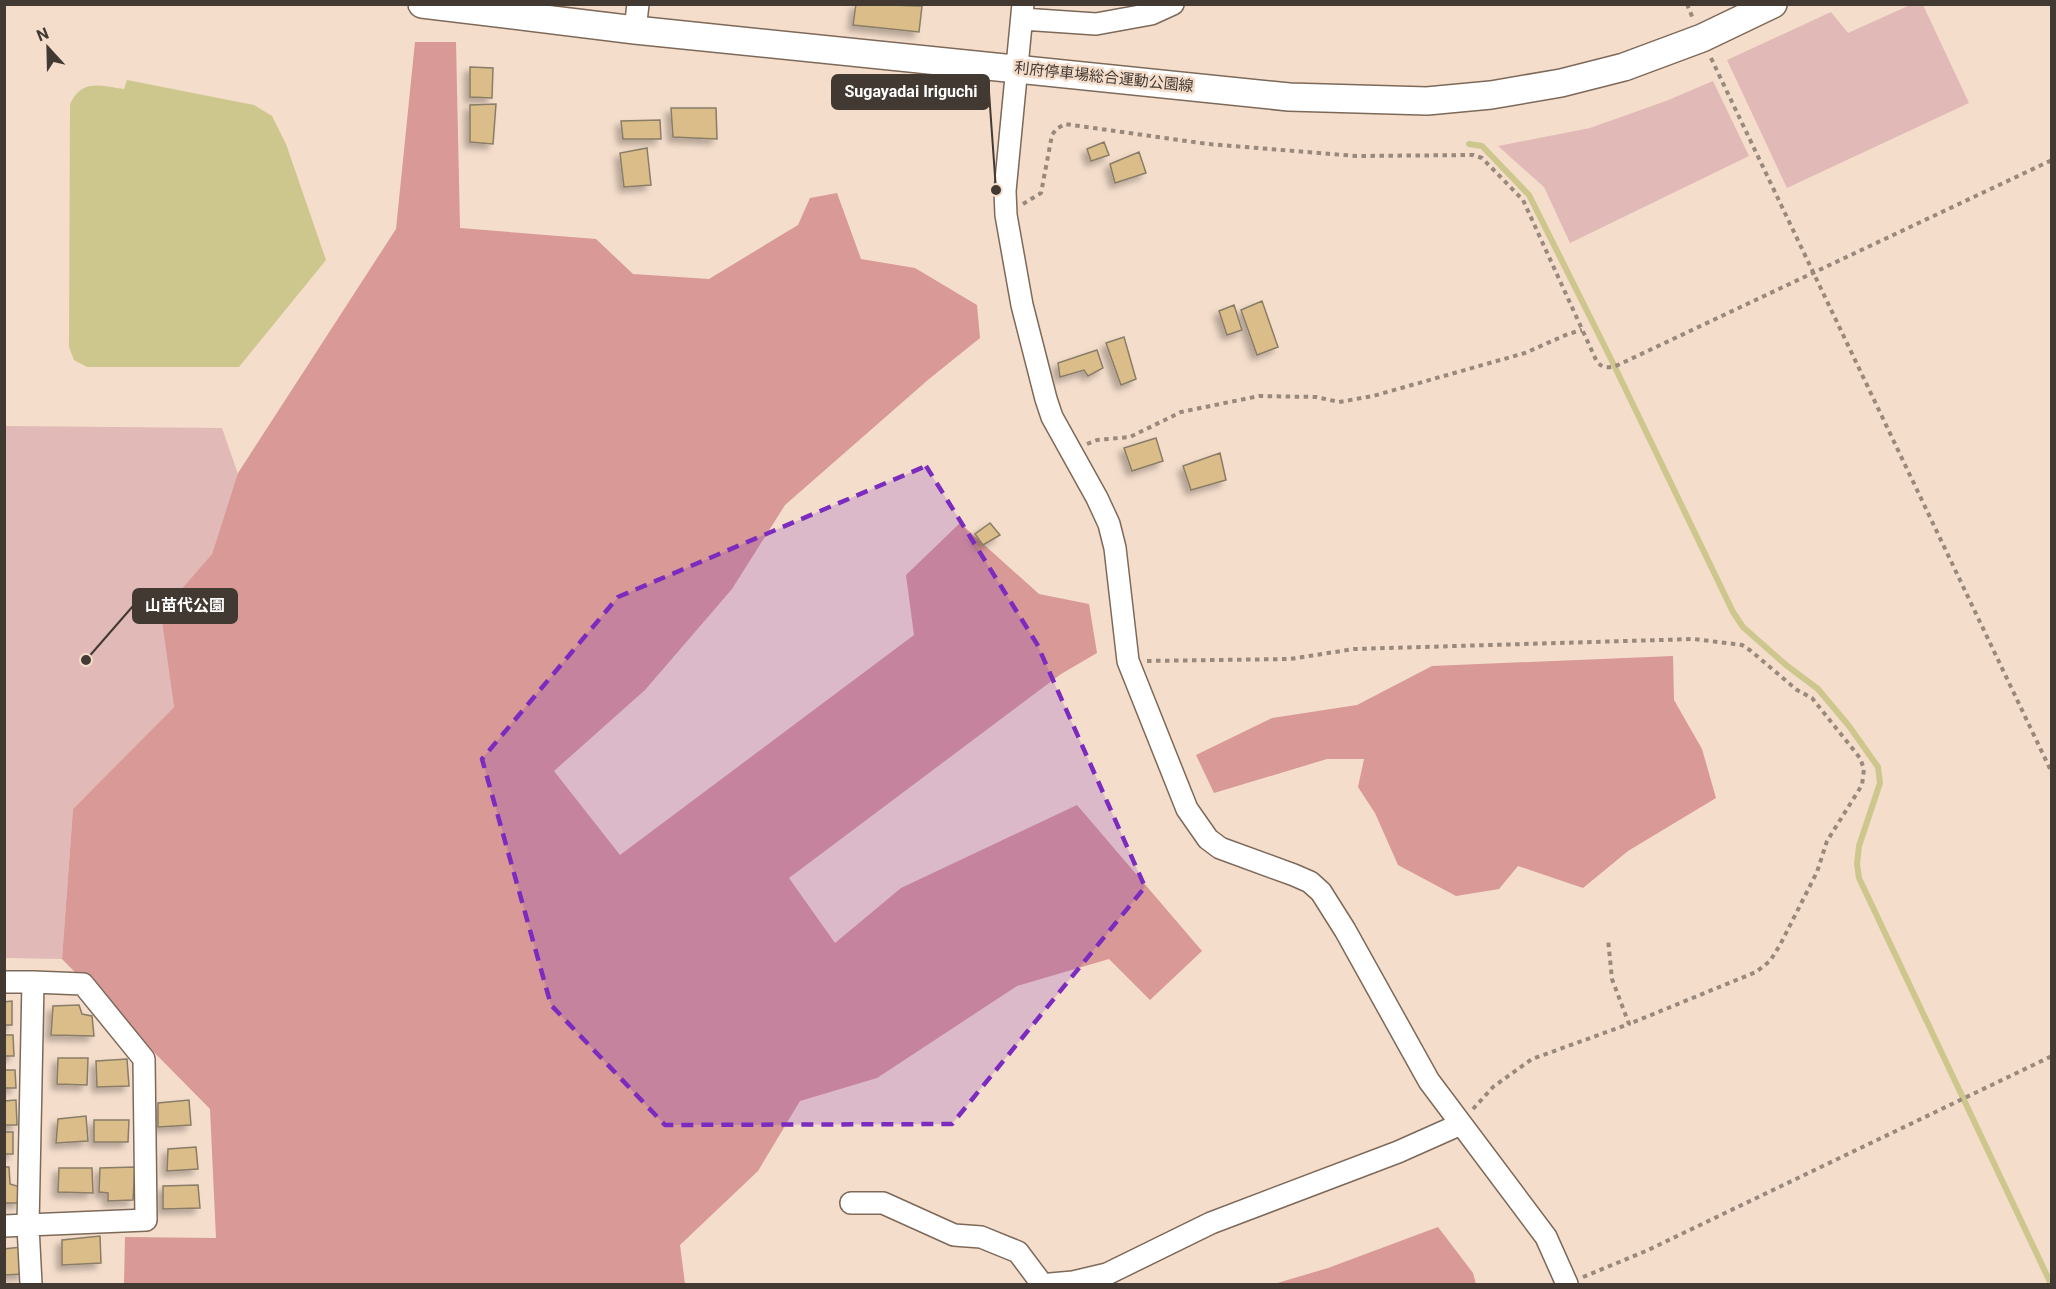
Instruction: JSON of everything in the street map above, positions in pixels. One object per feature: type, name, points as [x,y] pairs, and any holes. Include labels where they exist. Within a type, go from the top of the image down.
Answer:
[{"type":"main road","name":"利府停車場総合運動公園線","points":[[422,4],[637,17],[1017,68],[1289,97],[1427,101],[1491,95],[1561,83],[1624,67],[1701,38],[1773,4]]},
{"type":"street","points":[[1173,4],[1151,14],[1096,24],[1023,12],[1005,191],[1006,214],[1033,354],[1052,417],[1109,524],[1115,548],[1128,661],[1176,783],[1197,826],[1220,848],[1294,875],[1310,882],[1321,892],[1345,930],[1430,1081],[1528,1210],[1546,1238],[1567,1284]]},
{"type":"street","points":[[4,982],[83,984],[144,1059],[146,1220],[4,1226]]},
{"type":"street","points":[[31,1284],[28,1226],[33,982]]},
{"type":"street","points":[[1050,1284],[1073,1282],[1107,1274],[1212,1223],[1398,1152],[1461,1124]]},
{"type":"street","points":[[851,1203],[883,1203],[954,1235],[981,1237],[1018,1252],[1042,1284]]},
{"type":"path","points":[[1701,38],[2052,773]]},
{"type":"path","points":[[1006,214],[1041,193],[1052,135],[1056,129],[1065,124],[1208,144],[1356,156],[1473,154],[1482,158],[1523,200],[1597,362],[1607,368],[1618,365],[2052,160]]},
{"type":"path","points":[[1069,450],[1097,440],[1130,437],[1181,412],[1259,396],[1316,397],[1339,402],[1373,396],[1525,353],[1582,330]]},
{"type":"path","points":[[1128,661],[1290,659],[1354,649],[1694,639],[1742,645],[1797,690],[1812,698],[1860,758],[1864,770],[1862,785],[1827,841],[1817,872],[1770,961],[1756,972],[1629,1024],[1532,1059],[1493,1087],[1461,1124]]},
{"type":"path","points":[[1608,939],[1612,980],[1629,1024]]},
{"type":"path","points":[[1567,1284],[1646,1251],[2052,1056]]},
{"type":"highlighted area","points":[[926,466],[1037,644],[1145,887],[952,1124],[665,1125],[551,1005],[482,759],[618,597]]},
{"type":"shaded area","points":[[1910,5],[1923,5],[1969,103],[1787,188],[1727,60],[1831,12],[1848,33]]},
{"type":"shaded area","points":[[415,42],[456,42],[460,228],[596,239],[633,274],[709,279],[798,225],[810,198],[837,193],[861,259],[915,268],[977,305],[980,338],[929,379],[785,505],[732,589],[645,690],[554,771],[620,855],[914,635],[906,575],[960,523],[1039,594],[1089,604],[1097,653],[1061,674],[789,878],[835,943],[901,888],[1077,805],[1202,951],[1150,1000],[1109,959],[1017,986],[877,1078],[800,1101],[758,1171],[680,1245],[685,1284],[124,1284],[125,1237],[216,1238],[210,1109],[62,959],[73,809],[174,707],[161,613],[212,554],[238,473],[396,229]]},
{"type":"shaded area","points":[[127,80],[254,105],[272,116],[286,144],[326,260],[239,367],[87,367],[74,360],[69,347],[70,104],[80,90],[86,87],[124,89]]},
{"type":"shaded area","points":[[1713,81],[1749,156],[1570,243],[1544,187],[1498,146],[1590,128],[1666,101]]},
{"type":"shaded area","points":[[5,426],[222,428],[238,474],[212,554],[162,613],[174,707],[73,809],[62,959],[5,958]]},
{"type":"shaded area","points":[[1673,656],[1674,700],[1702,749],[1716,798],[1628,851],[1583,888],[1518,866],[1499,889],[1456,896],[1398,865],[1375,813],[1358,787],[1364,759],[1327,759],[1214,793],[1196,755],[1272,718],[1357,705],[1432,666]]},
{"type":"shaded area","points":[[1438,1227],[1473,1273],[1476,1284],[1274,1284],[1328,1268]]},
{"type":"building","points":[[856,4],[922,6],[919,32],[853,25]]},
{"type":"building","points":[[470,67],[493,68],[492,98],[470,97]]},
{"type":"building","points":[[496,104],[493,144],[470,142],[470,105]]},
{"type":"building","points":[[671,108],[716,108],[717,139],[673,137]]},
{"type":"building","points":[[660,120],[661,139],[623,139],[621,121]]},
{"type":"building","points":[[1104,142],[1109,155],[1091,161],[1087,149]]},
{"type":"building","points":[[647,148],[651,185],[624,187],[620,153]]},
{"type":"building","points":[[1139,152],[1146,173],[1115,183],[1110,164]]},
{"type":"building","points":[[1262,301],[1278,347],[1257,355],[1241,310]]},
{"type":"building","points":[[1234,305],[1242,330],[1227,335],[1219,311]]},
{"type":"building","points":[[1124,337],[1136,379],[1121,385],[1106,343]]},
{"type":"building","points":[[1097,350],[1103,368],[1088,376],[1084,370],[1060,377],[1058,363]]},
{"type":"building","points":[[1156,438],[1163,461],[1132,471],[1124,448]]},
{"type":"building","points":[[1220,453],[1226,480],[1191,490],[1183,466]]},
{"type":"building","points":[[990,523],[1000,535],[983,545],[975,534]]},
{"type":"building","points":[[12,1001],[12,1025],[4,1025],[4,1002]]},
{"type":"building","points":[[79,1005],[82,1014],[92,1016],[94,1036],[51,1035],[53,1006]]},
{"type":"building","points":[[4,1035],[13,1035],[14,1056],[4,1056]]},
{"type":"building","points":[[58,1058],[88,1058],[87,1085],[57,1084]]},
{"type":"building","points":[[127,1059],[129,1086],[97,1087],[96,1061]]},
{"type":"building","points":[[4,1070],[15,1070],[16,1088],[4,1088]]},
{"type":"building","points":[[16,1100],[17,1125],[4,1125],[4,1101]]},
{"type":"building","points":[[189,1100],[191,1125],[158,1127],[158,1103]]},
{"type":"building","points":[[86,1116],[88,1141],[56,1143],[58,1119]]},
{"type":"building","points":[[94,1120],[129,1120],[128,1142],[94,1142]]},
{"type":"building","points":[[4,1132],[13,1132],[13,1154],[4,1154]]},
{"type":"building","points":[[196,1147],[198,1169],[167,1171],[168,1149]]},
{"type":"building","points":[[4,1167],[9,1167],[10,1184],[20,1187],[20,1203],[4,1203]]},
{"type":"building","points":[[135,1167],[133,1200],[108,1201],[108,1193],[99,1192],[100,1168]]},
{"type":"building","points":[[59,1168],[92,1168],[93,1193],[58,1192]]},
{"type":"building","points":[[198,1185],[200,1208],[163,1209],[163,1186]]},
{"type":"building","points":[[100,1236],[101,1263],[62,1265],[62,1240]]},
{"type":"building","points":[[21,1247],[24,1274],[4,1275],[4,1249]]},
{"type":"waterway","points":[[1469,144],[1482,146],[1529,195],[1733,612],[1743,627],[1786,665],[1818,689],[1849,726],[1878,767],[1880,783],[1859,846],[1857,864],[1859,878],[2051,1284]]},
{"type":"place","name":"Sugayadai Iriguchi","points":[[996,190]]},
{"type":"place","name":"山苗代公園","points":[[86,660]]}]
